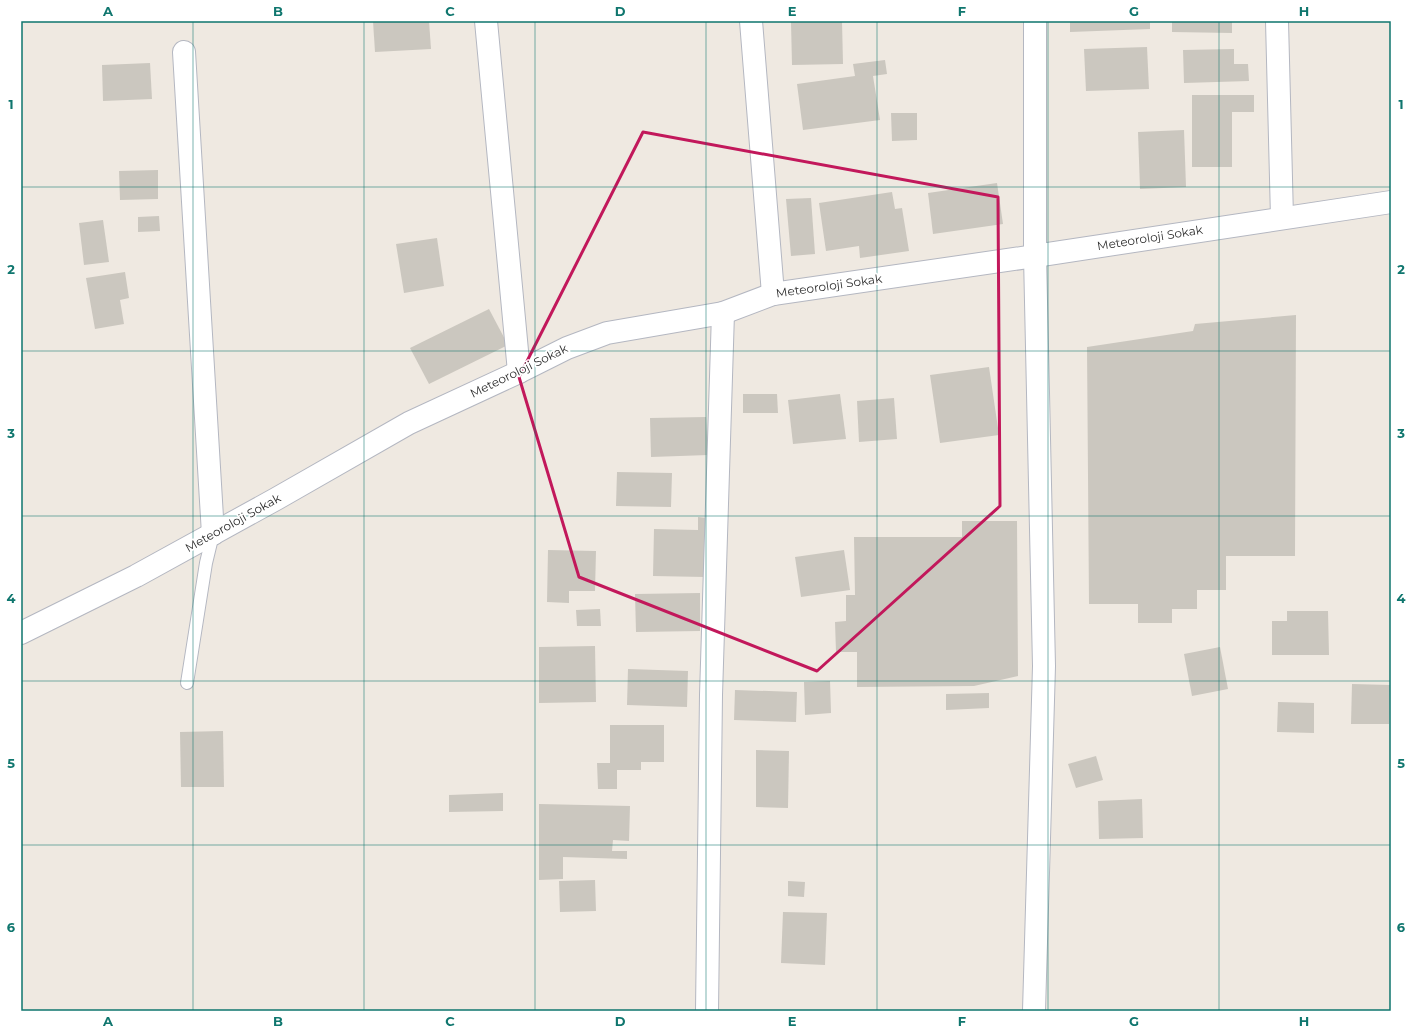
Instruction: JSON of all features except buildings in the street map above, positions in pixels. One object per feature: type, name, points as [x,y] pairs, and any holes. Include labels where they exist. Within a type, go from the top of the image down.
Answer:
[{"type":"street","points":[[486,21],[519,372]]},
{"type":"street","points":[[751,21],[773,294]]},
{"type":"street","points":[[1034,1011],[1044,666],[1036,256],[1035,21]]},
{"type":"street","points":[[1277,21],[1282,218]]},
{"type":"street","points":[[184,52],[213,534]]},
{"type":"street","name":"Meteoroloji Sokak","points":[[21,633],[136,576],[276,500],[409,423],[519,372],[566,348],[607,333],[723,313],[773,294],[1391,202]]},
{"type":"street","points":[[707,1011],[711,695],[723,313]]},
{"type":"lane","points":[[187,683],[206,562],[213,534]]},
{"type":"highlighted area","points":[[643,132],[998,197],[1000,506],[817,671],[579,577],[519,377]]}]
